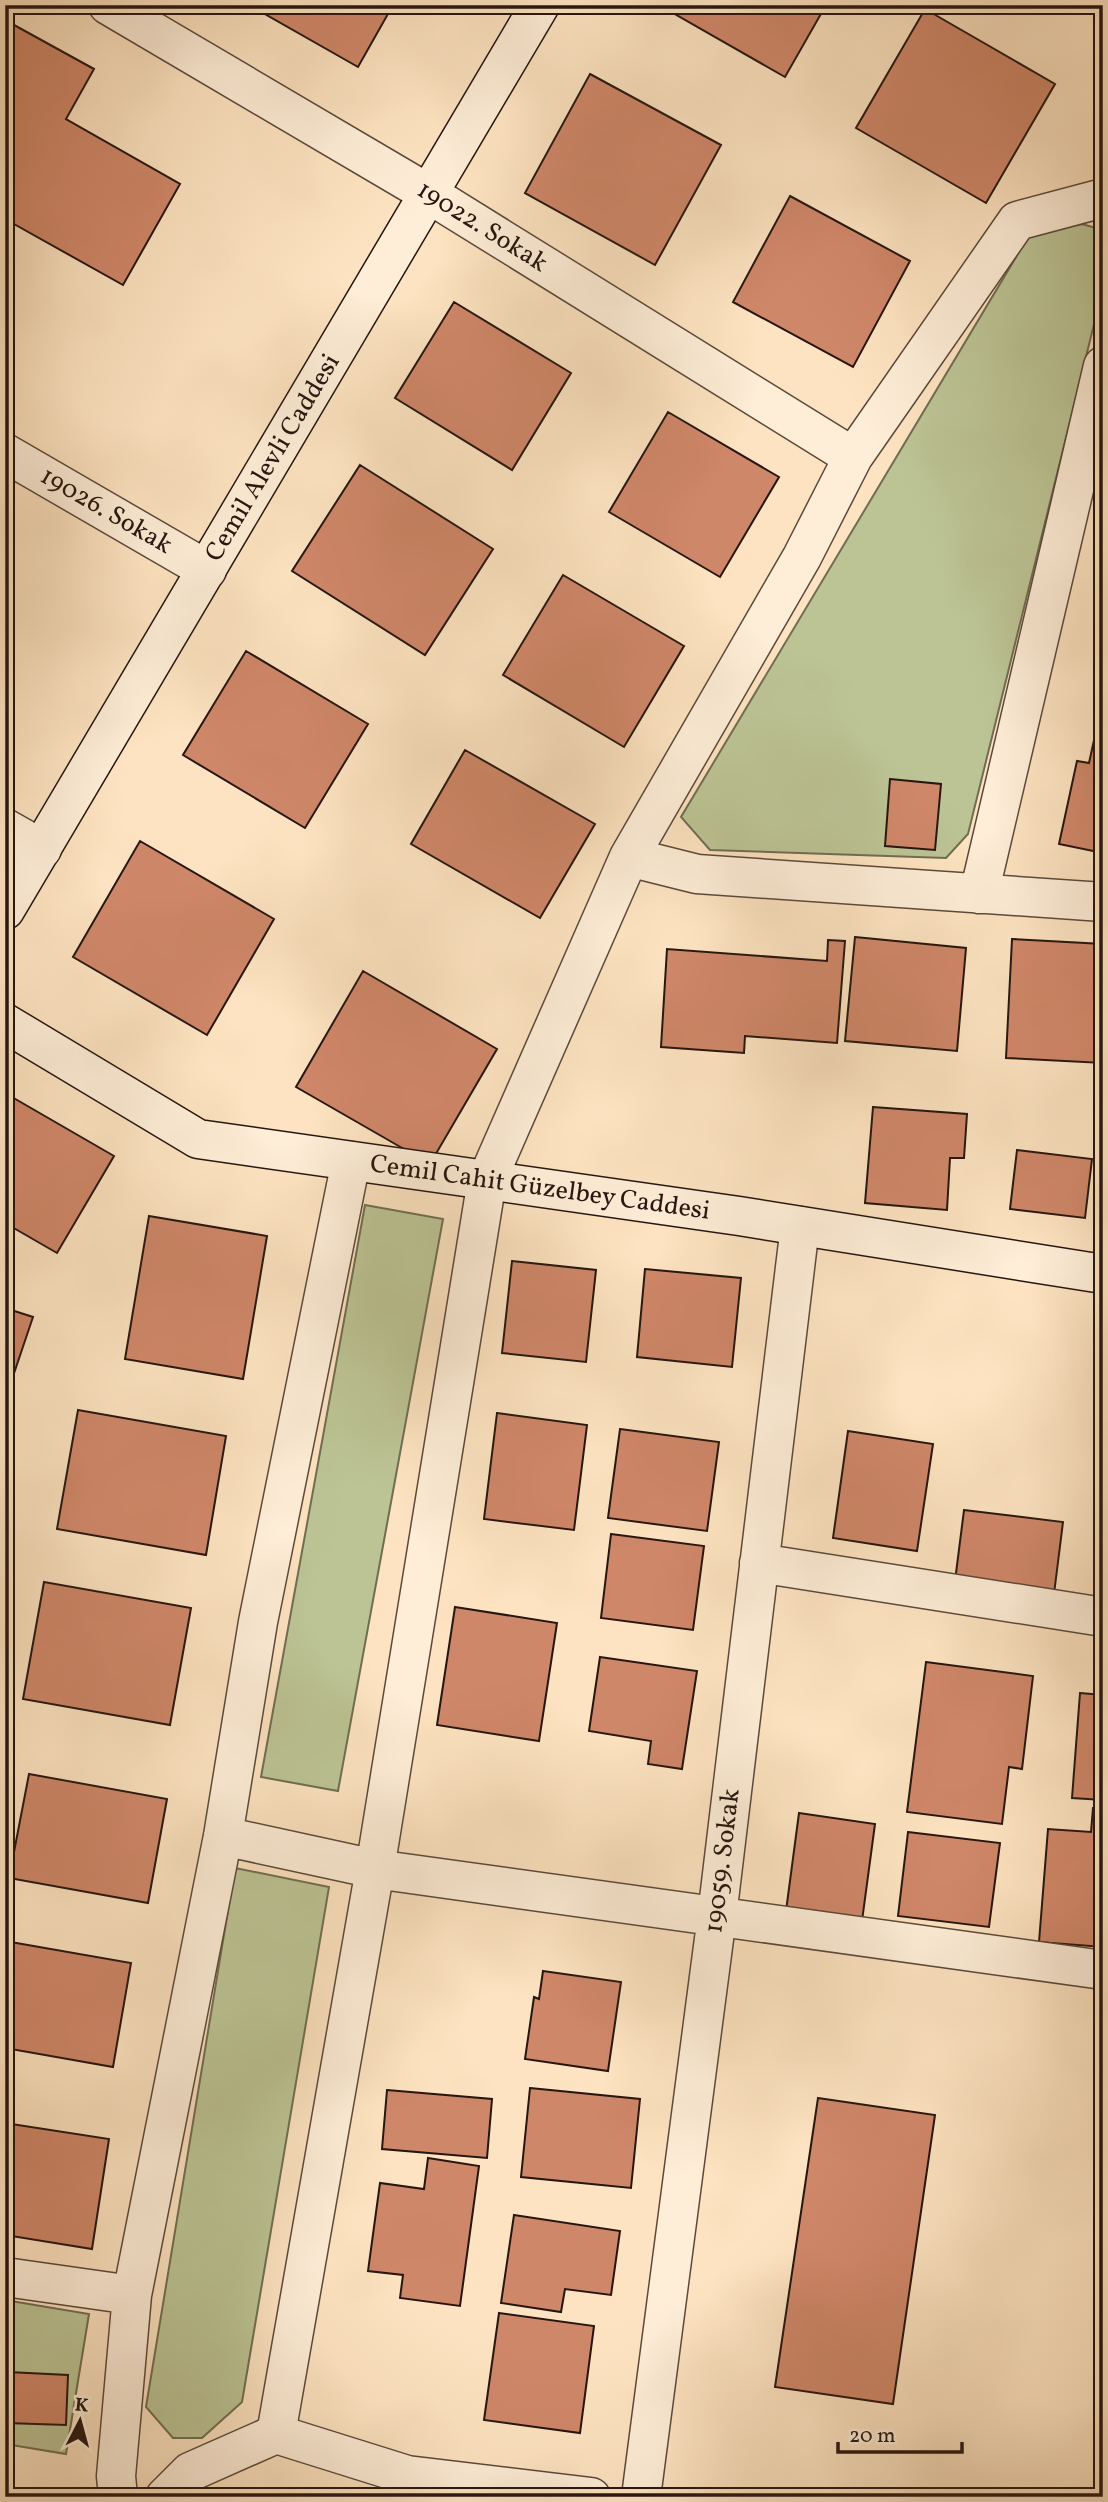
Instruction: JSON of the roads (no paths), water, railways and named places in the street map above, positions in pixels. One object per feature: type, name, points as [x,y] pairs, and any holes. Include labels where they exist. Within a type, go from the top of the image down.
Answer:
[{"type":"street","name":"19022. Sokak","points":[[108,5],[429,194],[853,457]]},
{"type":"street","name":"Cemil Alevli Caddesi","points":[[5,910],[540,5]]},
{"type":"street","points":[[276,2434],[375,1868],[487,1180],[629,857],[802,557],[853,457],[1017,221],[1103,198]]},
{"type":"street","points":[[979,894],[1103,366]]},
{"type":"street","name":"19026. Sokak","points":[[5,453],[207,570]]},
{"type":"street","points":[[5,828],[41,849]]},
{"type":"street","points":[[629,857],[697,874],[1103,902]]},
{"type":"street","name":"Cemil Cahit Güzelbey Caddesi","points":[[5,1023],[198,1139],[800,1226],[1103,1274]]},
{"type":"street","points":[[118,2497],[116,2476],[132,2295],[223,1836],[258,1622],[351,1161]]},
{"type":"street","name":"19059. Sokak","points":[[641,2497],[716,1916],[800,1226]]},
{"type":"street","points":[[759,1563],[1103,1617]]},
{"type":"street","points":[[223,1836],[375,1868],[1103,1970]]},
{"type":"street","points":[[5,2277],[132,2295]]},
{"type":"street","points":[[165,2497],[190,2472],[276,2434],[406,2486],[592,2497]]}]
